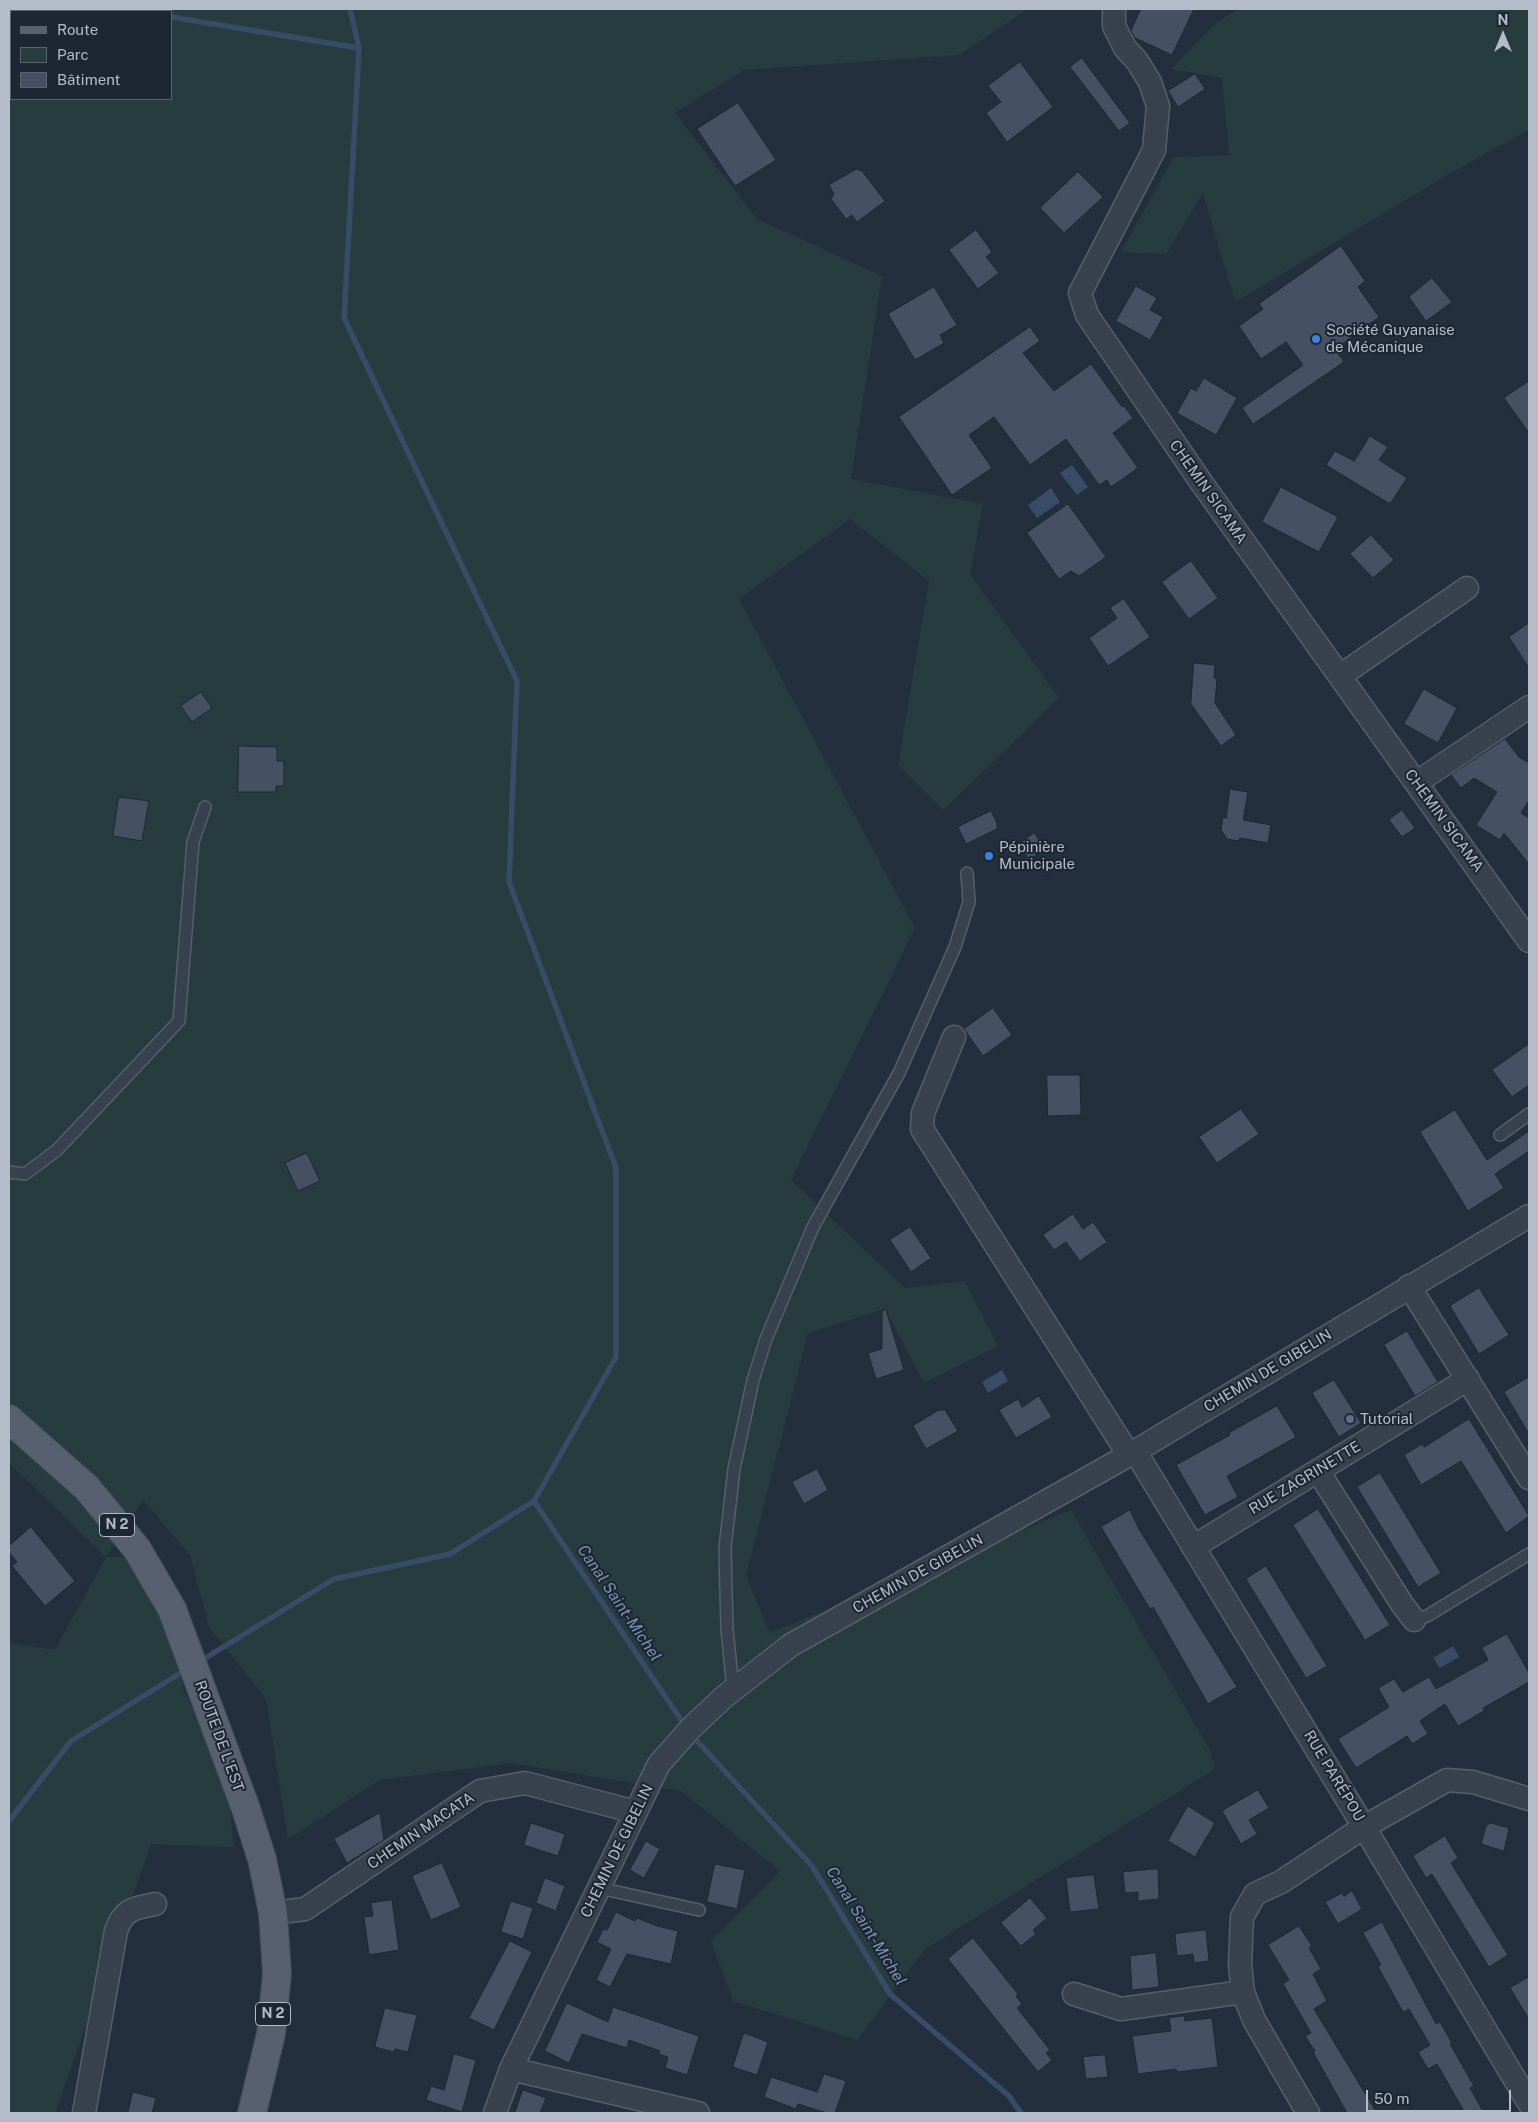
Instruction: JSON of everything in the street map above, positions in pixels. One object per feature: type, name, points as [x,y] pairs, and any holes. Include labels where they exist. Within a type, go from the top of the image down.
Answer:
[{"type":"main road","name":"ROUTE DE L'EST","points":[[9,1419],[87,1488],[137,1549],[172,1609],[262,1859],[273,1913],[278,1974],[271,2034],[252,2113]]},
{"type":"street","name":"CHEMIN SICAMA","points":[[1114,9],[1114,26],[1125,48],[1137,61],[1150,82],[1158,106],[1154,150],[1080,293],[1087,315],[1201,482],[1529,941]]},
{"type":"street","points":[[1340,676],[1467,588]]},
{"type":"street","points":[[1416,783],[1529,707]]},
{"type":"street","name":"RUE PARÉPOU","points":[[954,1037],[923,1113],[922,1129],[1193,1547],[1364,1827],[1529,2103]]},
{"type":"street","name":"CHEMIN DE GIBELIN","points":[[495,2113],[511,2069],[660,1764],[691,1728],[733,1690],[791,1645],[1132,1453],[1529,1216]]},
{"type":"street","points":[[1409,1286],[1529,1478]]},
{"type":"street","name":"RUE ZAGRINETTE","points":[[1193,1547],[1468,1379]]},
{"type":"street","points":[[1318,1471],[1414,1620]]},
{"type":"street","points":[[1308,2113],[1254,2020],[1243,1992],[1240,1964],[1242,1917],[1255,1894],[1281,1882],[1364,1827],[1447,1780],[1473,1782],[1529,1799]]},
{"type":"street","name":"CHEMIN MACATA","points":[[273,1913],[305,1909],[480,1791],[525,1783],[636,1812]]},
{"type":"street","points":[[84,2113],[116,1932],[121,1917],[136,1907],[155,1904]]},
{"type":"street","points":[[1074,1994],[1121,2009],[1243,1992]]},
{"type":"street","points":[[511,2069],[698,2113]]},
{"type":"lane","points":[[9,1172],[25,1174],[57,1150],[179,1021],[193,842],[205,807]]},
{"type":"lane","points":[[733,1690],[726,1629],[725,1548],[734,1469],[753,1380],[766,1339],[813,1227],[899,1073],[955,947],[969,902],[967,874]]},
{"type":"lane","points":[[1500,1135],[1529,1114]]},
{"type":"lane","points":[[1414,1620],[1427,1616],[1529,1554]]},
{"type":"lane","points":[[599,1888],[699,1910]]},
{"type":"green space","points":[[9,9],[1028,9],[959,55],[744,70],[675,113],[757,219],[882,276],[851,479],[983,504],[970,574],[1059,698],[943,810],[898,765],[929,581],[850,519],[739,599],[915,928],[791,1180],[905,1288],[965,1281],[998,1346],[924,1383],[885,1309],[808,1333],[746,1576],[770,1633],[1071,1510],[1210,1750],[1215,1769],[925,1949],[857,2040],[733,2001],[711,1941],[780,1871],[681,1791],[511,1763],[380,1780],[288,1839],[266,1699],[209,1627],[190,1555],[143,1500],[106,1557],[9,1463]]},
{"type":"green space","points":[[1238,9],[1529,9],[1529,130],[1454,171],[1235,302],[1203,193],[1166,254],[1121,252],[1174,157],[1229,155],[1222,78],[1171,69],[1216,23]]},
{"type":"green space","points":[[106,1557],[135,1557],[173,1629],[183,1688],[219,1761],[230,1808],[234,1847],[151,1844],[55,2113],[9,2113],[9,1643],[55,1650]]},
{"type":"water","points":[[1072,465],[1088,487],[1077,495],[1060,473]]},
{"type":"water","points":[[1051,488],[1060,502],[1037,518],[1028,505]]},
{"type":"water","points":[[1002,1370],[1008,1381],[988,1393],[982,1382]]},
{"type":"water","points":[[1453,1646],[1459,1657],[1440,1668],[1433,1658]]},
{"type":"building","points":[[1141,9],[1194,9],[1172,55],[1135,38],[1131,31]]},
{"type":"building","points":[[1082,58],[1130,123],[1119,131],[1070,67]]},
{"type":"building","points":[[1020,62],[1053,107],[1007,142],[986,113],[1001,102],[988,86]]},
{"type":"building","points":[[1195,74],[1205,89],[1178,107],[1168,91]]},
{"type":"building","points":[[738,103],[776,160],[735,186],[697,129]]},
{"type":"building","points":[[857,169],[862,171],[885,201],[857,222],[852,215],[846,219],[831,199],[834,194],[829,185]]},
{"type":"building","points":[[1078,172],[1103,197],[1064,233],[1040,208]]},
{"type":"building","points":[[976,230],[992,252],[986,257],[999,273],[978,289],[949,250]]},
{"type":"building","points":[[1341,246],[1365,281],[1358,287],[1379,317],[1335,349],[1344,362],[1253,424],[1242,408],[1303,365],[1286,342],[1261,359],[1239,326],[1263,309],[1259,304]]},
{"type":"building","points":[[1432,278],[1452,302],[1426,321],[1409,297]]},
{"type":"building","points":[[1136,286],[1157,298],[1150,310],[1163,317],[1150,340],[1116,321]]},
{"type":"building","points":[[934,287],[957,325],[940,335],[944,343],[915,360],[888,314]]},
{"type":"building","points":[[1030,327],[1040,341],[1023,353],[1054,391],[1091,364],[1122,407],[1124,406],[1133,418],[1113,433],[1138,468],[1111,487],[1107,480],[1099,485],[1066,439],[1030,465],[994,417],[969,435],[992,468],[952,495],[899,417]]},
{"type":"building","points":[[1204,378],[1237,398],[1216,435],[1177,413],[1191,388],[1196,391]]},
{"type":"building","points":[[1529,381],[1529,433],[1504,398]]},
{"type":"building","points":[[1370,436],[1388,447],[1379,460],[1407,478],[1390,504],[1326,465],[1335,451],[1354,461]]},
{"type":"building","points":[[1281,487],[1338,517],[1319,552],[1262,522]]},
{"type":"building","points":[[1068,504],[1106,557],[1079,576],[1071,571],[1059,579],[1027,533]]},
{"type":"building","points":[[1371,535],[1394,560],[1373,578],[1350,554]]},
{"type":"building","points":[[1191,561],[1218,598],[1189,619],[1162,582]]},
{"type":"building","points":[[1124,599],[1150,637],[1108,666],[1089,638],[1117,618],[1110,608]]},
{"type":"building","points":[[1529,623],[1529,668],[1509,637]]},
{"type":"building","points":[[1194,663],[1215,665],[1214,678],[1217,678],[1215,703],[1236,735],[1221,746],[1191,704]]},
{"type":"building","points":[[1424,689],[1457,708],[1438,743],[1404,724]]},
{"type":"building","points":[[201,692],[212,708],[192,722],[181,706]]},
{"type":"building","points":[[1505,739],[1519,757],[1529,763],[1529,800],[1521,813],[1529,818],[1529,864],[1504,833],[1500,840],[1476,825],[1497,792],[1474,778],[1461,788],[1451,775]]},
{"type":"building","points":[[239,746],[277,747],[277,761],[284,761],[284,786],[276,786],[276,792],[238,792]]},
{"type":"building","points":[[1230,789],[1248,792],[1243,820],[1271,825],[1268,843],[1240,838],[1239,841],[1227,839],[1221,830],[1223,817],[1226,818]]},
{"type":"building","points":[[119,797],[149,801],[142,841],[113,836]]},
{"type":"building","points":[[1402,810],[1415,828],[1402,837],[1389,820]]},
{"type":"building","points":[[991,811],[997,823],[997,829],[966,844],[958,827]]},
{"type":"building","points":[[1034,833],[1045,847],[1030,860],[1018,845]]},
{"type":"building","points":[[993,1008],[1012,1035],[983,1056],[964,1029]]},
{"type":"building","points":[[1529,1044],[1529,1085],[1512,1097],[1492,1070]]},
{"type":"building","points":[[1047,1075],[1080,1075],[1081,1115],[1048,1116]]},
{"type":"building","points":[[1241,1109],[1259,1134],[1217,1163],[1199,1137]]},
{"type":"building","points":[[1455,1110],[1487,1160],[1529,1131],[1529,1151],[1495,1174],[1504,1188],[1468,1211],[1420,1132]]},
{"type":"building","points":[[307,1153],[320,1181],[298,1191],[285,1163]]},
{"type":"building","points":[[1073,1214],[1083,1229],[1093,1222],[1107,1242],[1080,1261],[1066,1242],[1054,1250],[1043,1235]]},
{"type":"building","points":[[910,1227],[931,1258],[911,1272],[890,1240]]},
{"type":"building","points":[[1479,1288],[1509,1335],[1479,1354],[1450,1306]]},
{"type":"building","points":[[886,1310],[904,1370],[876,1379],[868,1353],[882,1349],[882,1311]]},
{"type":"building","points":[[1407,1331],[1438,1382],[1415,1396],[1384,1345]]},
{"type":"building","points":[[1529,1377],[1529,1434],[1504,1392]]},
{"type":"building","points":[[1334,1380],[1361,1423],[1339,1437],[1312,1393]]},
{"type":"building","points":[[1039,1396],[1052,1417],[1016,1438],[999,1410],[1018,1399],[1022,1407]]},
{"type":"building","points":[[1277,1406],[1296,1437],[1227,1476],[1238,1497],[1205,1515],[1176,1465]]},
{"type":"building","points":[[939,1410],[945,1410],[958,1431],[926,1449],[913,1426]]},
{"type":"building","points":[[1469,1419],[1529,1516],[1506,1533],[1461,1461],[1421,1485],[1404,1455],[1422,1444],[1424,1447]]},
{"type":"building","points":[[817,1469],[828,1490],[804,1504],[792,1482]]},
{"type":"building","points":[[1380,1473],[1441,1573],[1418,1587],[1357,1487]]},
{"type":"building","points":[[1318,1509],[1390,1625],[1365,1640],[1293,1525]]},
{"type":"building","points":[[1130,1510],[1139,1529],[1237,1687],[1208,1704],[1153,1607],[1150,1609],[1101,1527]]},
{"type":"building","points":[[31,1527],[75,1581],[45,1606],[12,1566],[17,1562],[9,1552],[9,1546]]},
{"type":"building","points":[[1266,1566],[1327,1666],[1306,1678],[1246,1579]]},
{"type":"building","points":[[1507,1634],[1529,1673],[1529,1682],[1483,1708],[1484,1711],[1458,1726],[1445,1704],[1420,1721],[1428,1734],[1412,1744],[1407,1736],[1356,1768],[1338,1739],[1389,1707],[1378,1688],[1394,1679],[1403,1692],[1429,1677],[1436,1689],[1488,1660],[1482,1648]]},
{"type":"building","points":[[1258,1790],[1269,1808],[1249,1820],[1257,1834],[1241,1844],[1222,1811]]},
{"type":"building","points":[[1188,1806],[1215,1823],[1195,1857],[1168,1841]]},
{"type":"building","points":[[380,1813],[384,1840],[347,1863],[334,1839]]},
{"type":"building","points":[[531,1823],[565,1834],[558,1856],[524,1845]]},
{"type":"building","points":[[1491,1823],[1509,1828],[1504,1851],[1481,1844],[1486,1826]]},
{"type":"building","points":[[1445,1836],[1458,1858],[1451,1863],[1508,1955],[1489,1967],[1432,1874],[1426,1878],[1413,1856]]},
{"type":"building","points":[[646,1841],[660,1849],[644,1878],[630,1870]]},
{"type":"building","points":[[442,1863],[461,1907],[431,1920],[412,1876]]},
{"type":"building","points":[[715,1864],[745,1870],[737,1909],[707,1902]]},
{"type":"building","points":[[1158,1869],[1159,1899],[1138,1901],[1138,1892],[1125,1893],[1123,1872]]},
{"type":"building","points":[[1094,1875],[1099,1909],[1070,1912],[1066,1878]]},
{"type":"building","points":[[545,1878],[565,1886],[556,1911],[536,1903]]},
{"type":"building","points":[[1352,1891],[1362,1909],[1338,1924],[1325,1902],[1342,1893],[1344,1896]]},
{"type":"building","points":[[1030,1898],[1047,1918],[1033,1930],[1036,1934],[1021,1946],[1001,1923]]},
{"type":"building","points":[[392,1900],[399,1950],[369,1955],[364,1917],[373,1916],[371,1903]]},
{"type":"building","points":[[511,1901],[533,1908],[523,1939],[501,1932]]},
{"type":"building","points":[[616,1912],[635,1921],[637,1918],[657,1926],[678,1931],[671,1964],[627,1954],[610,1987],[596,1980],[611,1949],[597,1942],[603,1929],[607,1930]]},
{"type":"building","points":[[1382,1922],[1436,2024],[1440,2022],[1452,2043],[1450,2044],[1474,2086],[1470,2088],[1484,2113],[1465,2113],[1437,2064],[1428,2069],[1418,2052],[1430,2045],[1409,2009],[1403,2012],[1378,1967],[1381,1965],[1363,1933]]},
{"type":"building","points":[[1299,1926],[1312,1946],[1309,1948],[1321,1969],[1313,1974],[1327,2001],[1314,2009],[1377,2113],[1347,2113],[1313,2052],[1315,2051],[1305,2036],[1311,2033],[1283,1984],[1289,1980],[1268,1945]]},
{"type":"building","points":[[1206,1930],[1209,1961],[1194,1963],[1193,1954],[1177,1956],[1175,1934]]},
{"type":"building","points":[[973,1938],[1018,1994],[1016,1996],[1022,2004],[1017,2008],[1050,2050],[1046,2053],[1052,2060],[1038,2072],[948,1959]]},
{"type":"building","points":[[510,1941],[532,1952],[494,2030],[469,2018]]},
{"type":"building","points":[[1156,1953],[1159,1987],[1132,1990],[1130,1956]]},
{"type":"building","points":[[1529,1977],[1529,2019],[1510,1988]]},
{"type":"building","points":[[567,2003],[608,2022],[613,2007],[699,2036],[687,2075],[665,2068],[668,2057],[659,2054],[660,2051],[629,2040],[627,2048],[582,2034],[569,2063],[545,2051]]},
{"type":"building","points":[[385,2008],[417,2015],[408,2052],[395,2049],[394,2052],[375,2047]]},
{"type":"building","points":[[1184,2016],[1185,2021],[1212,2018],[1218,2067],[1177,2072],[1176,2069],[1138,2074],[1132,2036],[1171,2031],[1169,2018]]},
{"type":"building","points":[[744,2033],[768,2042],[757,2075],[733,2067]]},
{"type":"building","points":[[454,2054],[476,2060],[462,2112],[426,2100],[431,2086],[444,2090]]},
{"type":"building","points":[[1105,2055],[1108,2077],[1086,2079],[1083,2057]]},
{"type":"building","points":[[824,2074],[846,2081],[835,2113],[827,2113],[798,2104],[796,2109],[764,2097],[771,2077],[817,2092]]},
{"type":"building","points":[[523,2090],[546,2098],[540,2113],[515,2113]]},
{"type":"building","points":[[133,2092],[156,2098],[152,2113],[128,2113]]},
{"type":"waterway","points":[[172,17],[359,48],[350,9]]},
{"type":"waterway","points":[[199,1662],[334,1579],[450,1554],[534,1501],[616,1357],[616,1168],[509,882],[517,681],[344,318],[359,48]]},
{"type":"waterway","name":"Canal Saint-Michel","points":[[534,1501],[681,1720]]},
{"type":"waterway","points":[[9,1821],[71,1741],[187,1669]]},
{"type":"waterway","name":"Canal Saint-Michel","points":[[698,1742],[812,1866],[890,1994],[1009,2096],[1021,2113]]},
{"type":"place","name":"Société Guyanaise de Mécanique","points":[[1316,339]]},
{"type":"place","name":"Pépinière Municipale","points":[[989,856]]},
{"type":"place","name":"Tutorial","points":[[1350,1419]]}]
